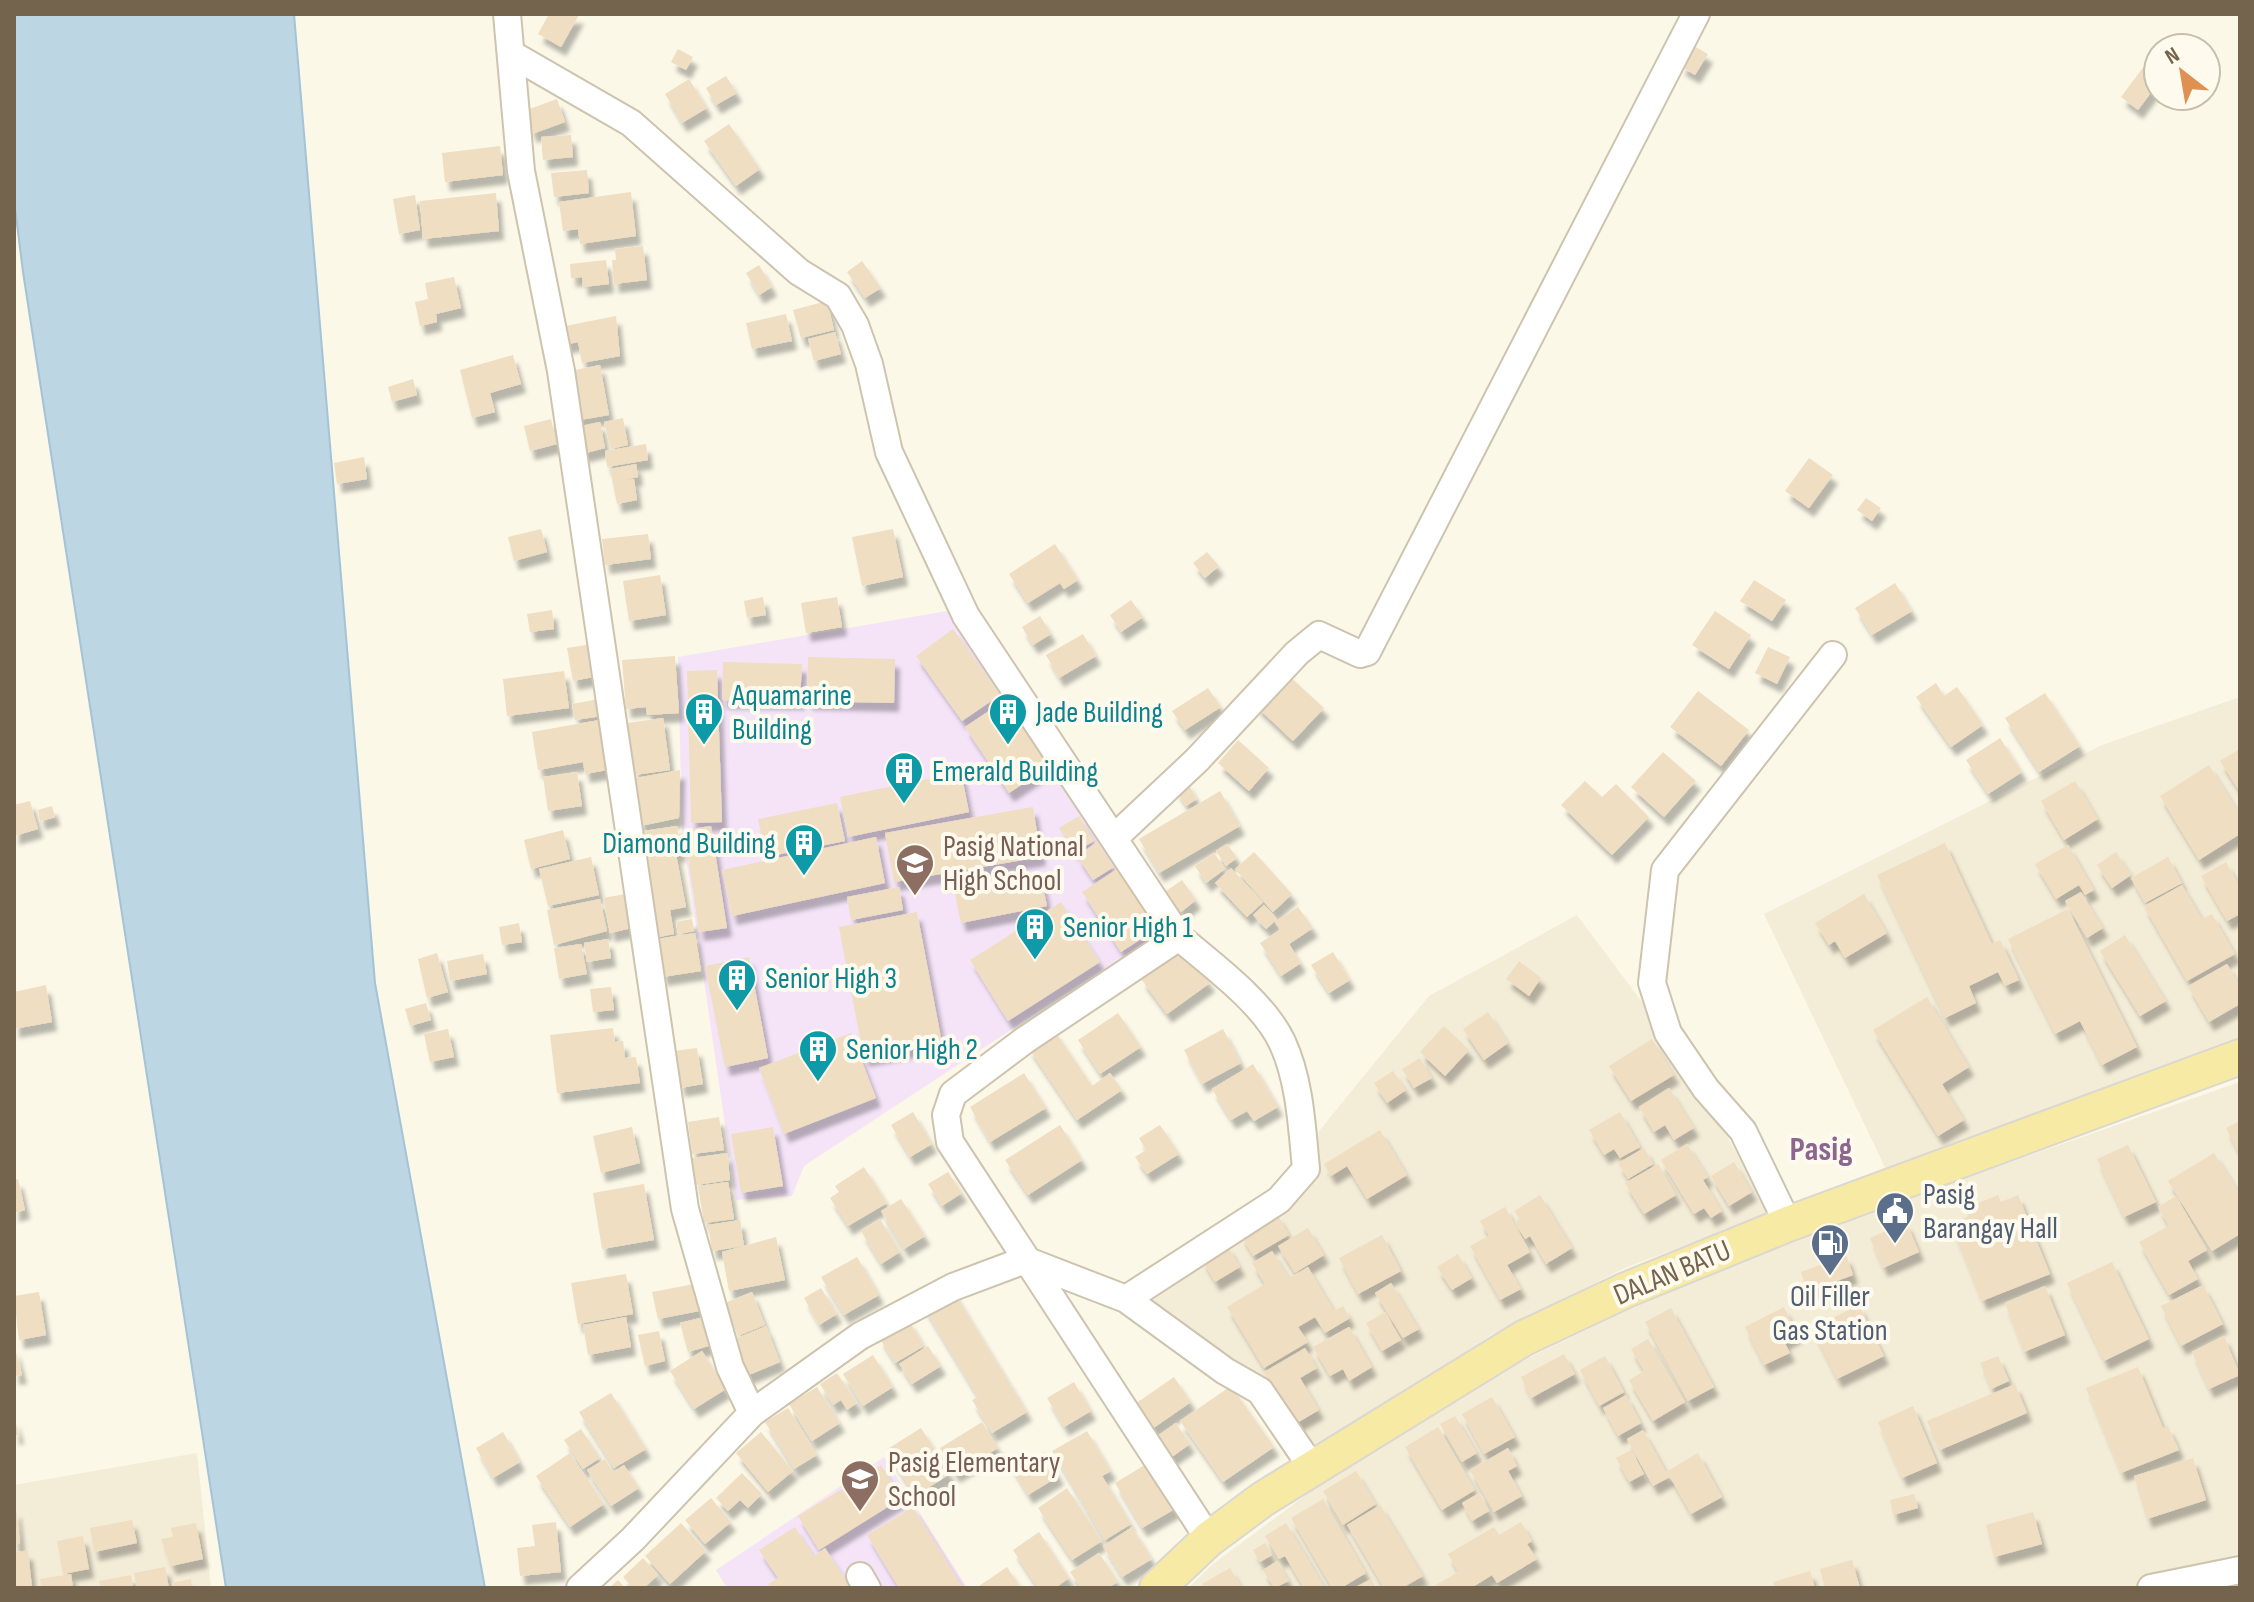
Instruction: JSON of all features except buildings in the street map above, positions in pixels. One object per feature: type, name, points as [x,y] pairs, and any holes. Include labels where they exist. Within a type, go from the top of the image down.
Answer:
[{"type":"main road","name":"DALAN BATU","points":[[1157,1588],[1209,1539],[1263,1499],[1524,1338],[1626,1290],[1788,1224],[2240,1057]]},
{"type":"street","points":[[507,14],[521,171],[561,371],[685,1209],[730,1367],[752,1413]]},
{"type":"street","points":[[1114,838],[1197,760],[1297,653],[1319,635],[1360,654],[1367,652],[1696,14]]},
{"type":"street","points":[[513,55],[631,123],[799,272],[838,296],[855,325],[869,364],[889,452],[966,616],[1179,937],[1226,977],[1282,1041],[1292,1075],[1306,1169],[1279,1200],[1126,1299]]},
{"type":"street","points":[[1788,1224],[1743,1131],[1706,1089],[1668,1033],[1652,983],[1665,870],[1833,655]]},
{"type":"street","points":[[1179,937],[1025,1040],[953,1094],[946,1115],[950,1142],[1209,1539]]},
{"type":"street","points":[[580,1588],[633,1539],[752,1413],[860,1336],[953,1287],[1025,1260],[1126,1299],[1225,1371],[1260,1391],[1313,1469]]},
{"type":"street","points":[[2151,1588],[2240,1570]]},
{"type":"shaded area","name":"Pasig National High School","points":[[953,610],[1161,931],[804,1166],[792,1196],[736,1200],[682,830],[678,657]]},
{"type":"shaded area","points":[[2240,697],[2240,1041],[1893,1184],[1764,914],[2102,745]]},
{"type":"shaded area","points":[[1577,915],[1674,1045],[1771,1213],[1627,1267],[1491,1335],[1308,1454],[1256,1376],[1139,1296],[1313,1173],[1319,1131],[1429,996]]},
{"type":"shaded area","points":[[2240,1082],[2240,1564],[2126,1588],[1188,1588],[1213,1564],[1325,1481],[1497,1373],[1743,1255]]},
{"type":"shaded area","points":[[197,1453],[211,1588],[14,1588],[14,1485]]},
{"type":"shaded area","name":"Pasig Elementary School","points":[[884,1457],[967,1588],[727,1588],[716,1570]]},
{"type":"water","points":[[14,14],[294,14],[375,983],[485,1588],[226,1588],[23,272],[14,200]]},
{"type":"place","name":"Aquamarine Building","points":[[704,746]]},
{"type":"place","name":"Jade Building","points":[[1008,746]]},
{"type":"place","name":"Emerald Building","points":[[904,805]]},
{"type":"place","name":"Diamond Building","points":[[804,877]]},
{"type":"place","name":"Pasig National High School","points":[[915,897]]},
{"type":"place","name":"Senior High 1","points":[[1035,961]]},
{"type":"place","name":"Senior High 3","points":[[737,1012]]},
{"type":"place","name":"Senior High 2","points":[[818,1083]]},
{"type":"place","name":"Pasig Barangay Hall","points":[[1895,1245]]},
{"type":"place","name":"Oil Filler Gas Station","points":[[1830,1277]]},
{"type":"place","name":"Pasig Elementary School","points":[[860,1513]]},
{"type":"district","name":"Pasig","points":[[1821,1148]]}]
